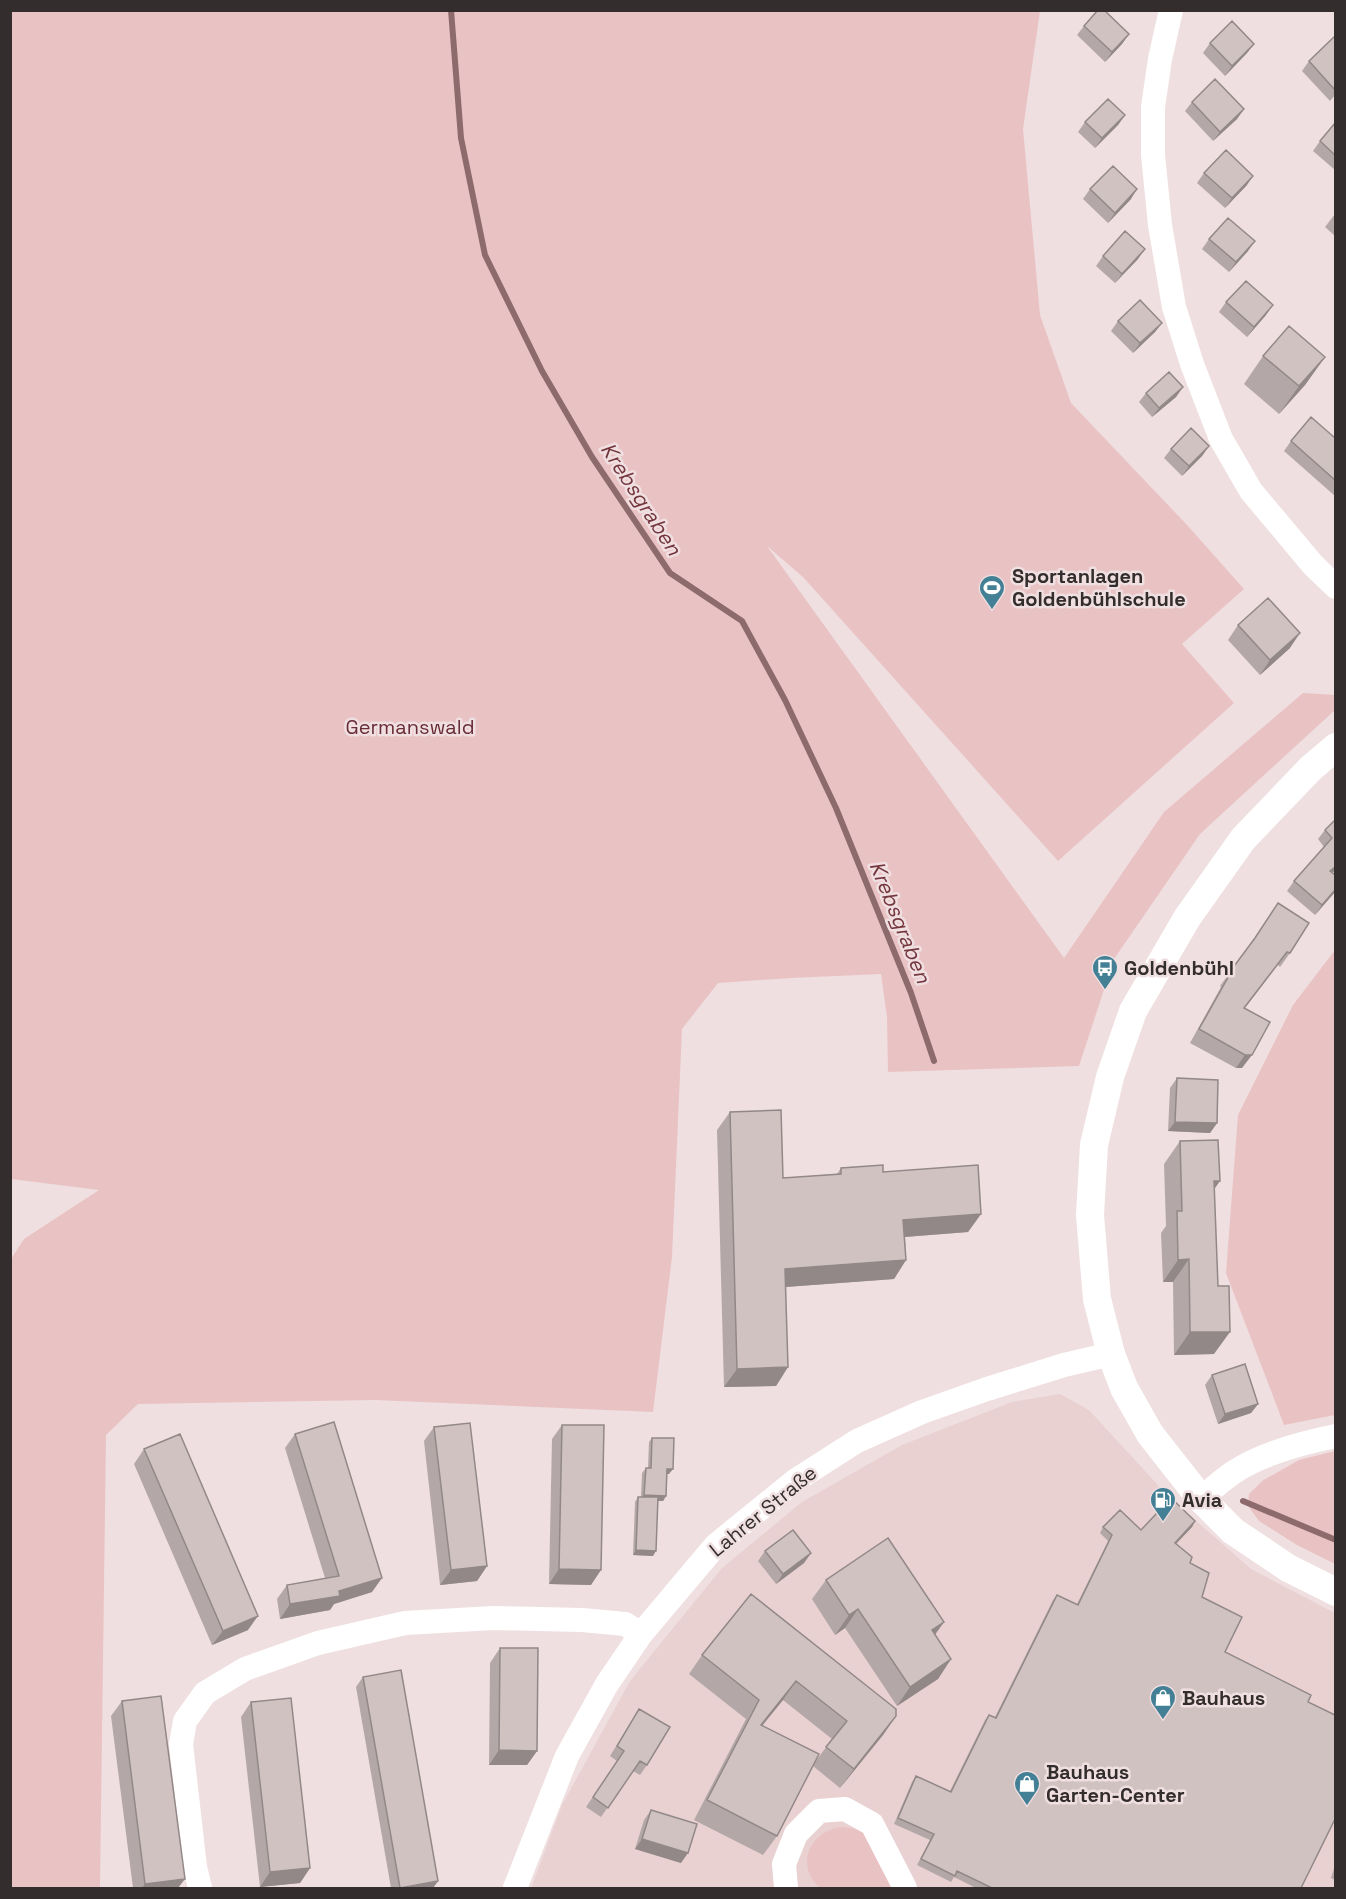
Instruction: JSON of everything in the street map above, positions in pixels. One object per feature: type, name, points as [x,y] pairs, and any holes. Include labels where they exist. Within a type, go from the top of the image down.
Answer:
[{"type":"street","points":[[1172,10],[1160,59],[1153,107],[1153,155],[1160,225],[1174,307],[1192,364],[1221,439],[1251,491],[1313,565],[1335,587]]},
{"type":"street","points":[[1335,747],[1311,768],[1243,839],[1187,918],[1133,1011],[1110,1077],[1095,1145],[1090,1215],[1097,1299],[1111,1354],[1124,1388],[1150,1434],[1201,1499],[1228,1527],[1288,1568],[1335,1592]]},
{"type":"street","name":"Lahrer Straße","points":[[515,1888],[567,1756],[607,1684],[641,1634],[716,1545],[796,1480],[857,1442],[922,1412],[987,1389],[1064,1365],[1111,1354]]},
{"type":"street","points":[[1201,1499],[1233,1473],[1257,1460],[1313,1440],[1335,1436]]},
{"type":"street","points":[[200,1888],[195,1867],[181,1744],[185,1721],[205,1693],[245,1669],[318,1643],[405,1623],[493,1618],[582,1620],[625,1624],[641,1634]]},
{"type":"street","points":[[786,1888],[784,1864],[796,1834],[819,1811],[845,1809],[872,1824],[905,1888]]},
{"type":"shaded area","points":[[1060,1394],[1089,1410],[1168,1496],[1251,1569],[1335,1613],[1335,1888],[531,1888],[562,1805],[630,1681],[722,1568],[802,1502],[902,1445],[1012,1402]]},
{"type":"green space","name":"Germanswald","points":[[11,10],[1040,11],[1023,129],[1040,315],[1071,403],[1188,526],[1244,589],[1182,644],[1234,703],[1058,861],[803,577],[767,546],[1064,958],[1164,812],[1303,693],[1336,695],[1335,710],[1200,834],[1114,959],[1079,1066],[888,1072],[887,1017],[881,974],[718,983],[682,1029],[672,1257],[653,1412],[375,1400],[138,1404],[106,1435],[100,1888],[10,1888],[11,1259],[24,1239],[99,1190],[11,1179]]},
{"type":"green space","points":[[1335,950],[1335,1415],[1284,1425],[1226,1273],[1238,1115],[1293,1005]]},
{"type":"green space","points":[[1336,1451],[1335,1564],[1297,1545],[1259,1521],[1248,1506],[1249,1494],[1262,1481],[1299,1460]]},
{"type":"green space","points":[[843,1827],[867,1834],[896,1888],[820,1888],[812,1879],[808,1869],[809,1850],[822,1835]]},
{"type":"building","points":[[1098,10],[1104,10],[1129,34],[1112,52],[1084,26]]},
{"type":"building","points":[[1232,21],[1254,44],[1232,66],[1210,43]]},
{"type":"building","points":[[1335,36],[1335,90],[1309,61]]},
{"type":"building","points":[[1215,79],[1244,109],[1220,132],[1192,102]]},
{"type":"building","points":[[1108,99],[1125,115],[1102,138],[1085,122]]},
{"type":"building","points":[[1335,123],[1335,155],[1320,141]]},
{"type":"building","points":[[1226,150],[1253,176],[1232,198],[1204,173]]},
{"type":"building","points":[[1113,166],[1137,189],[1115,213],[1090,189]]},
{"type":"building","points":[[1228,218],[1255,241],[1236,262],[1209,239]]},
{"type":"building","points":[[1125,231],[1145,249],[1122,274],[1103,256]]},
{"type":"building","points":[[1246,281],[1273,305],[1254,327],[1226,302]]},
{"type":"building","points":[[1140,300],[1162,323],[1140,343],[1118,321]]},
{"type":"building","points":[[1289,326],[1325,357],[1299,386],[1263,356]]},
{"type":"building","points":[[1169,372],[1183,387],[1159,408],[1146,393]]},
{"type":"building","points":[[1311,417],[1335,438],[1335,480],[1291,441]]},
{"type":"building","points":[[1191,428],[1209,446],[1189,466],[1171,449]]},
{"type":"building","points":[[1268,598],[1300,633],[1270,660],[1238,625]]},
{"type":"building","points":[[1335,820],[1335,867],[1330,871],[1335,875],[1335,890],[1322,905],[1294,881],[1332,838],[1325,830]]},
{"type":"building","points":[[1278,903],[1309,923],[1290,953],[1287,952],[1244,1008],[1270,1022],[1252,1055],[1245,1055],[1199,1029],[1229,973]]},
{"type":"building","points":[[1177,1078],[1218,1080],[1217,1123],[1175,1122]]},
{"type":"building","points":[[781,1110],[783,1178],[841,1174],[841,1168],[883,1165],[883,1172],[978,1165],[981,1214],[903,1220],[906,1260],[785,1269],[788,1367],[737,1369],[730,1112]]},
{"type":"building","points":[[1218,1140],[1220,1181],[1214,1181],[1218,1286],[1229,1286],[1230,1332],[1190,1332],[1189,1259],[1178,1260],[1177,1211],[1182,1211],[1180,1141]]},
{"type":"building","points":[[1245,1364],[1258,1404],[1225,1414],[1212,1375]]},
{"type":"building","points":[[334,1422],[382,1578],[339,1591],[340,1596],[290,1604],[287,1585],[339,1576],[295,1434]]},
{"type":"building","points":[[470,1423],[487,1566],[451,1570],[434,1427]]},
{"type":"building","points":[[562,1425],[604,1425],[601,1570],[559,1569]]},
{"type":"building","points":[[180,1434],[258,1616],[223,1631],[144,1449]]},
{"type":"building","points":[[652,1438],[674,1438],[673,1469],[667,1469],[666,1496],[644,1495],[646,1468],[651,1468]]},
{"type":"building","points":[[638,1497],[658,1497],[656,1551],[636,1550]]},
{"type":"building","name":"Bauhaus","points":[[1171,1498],[1195,1521],[1175,1543],[1192,1557],[1190,1563],[1209,1573],[1202,1597],[1242,1617],[1225,1652],[1311,1695],[1308,1702],[1335,1715],[1335,1819],[1301,1888],[992,1888],[957,1871],[955,1876],[921,1859],[934,1834],[898,1818],[916,1776],[951,1792],[989,1715],[996,1718],[1057,1595],[1078,1605],[1112,1535],[1103,1527],[1120,1510],[1141,1530]]},
{"type":"building","points":[[793,1530],[811,1553],[783,1574],[765,1551]]},
{"type":"building","points":[[888,1538],[944,1622],[932,1630],[951,1659],[910,1687],[858,1609],[849,1615],[826,1580]]},
{"type":"building","points":[[751,1594],[896,1709],[896,1716],[854,1769],[826,1747],[847,1721],[796,1681],[761,1725],[819,1754],[777,1836],[707,1800],[759,1700],[702,1655]]},
{"type":"building","points":[[500,1648],[538,1648],[537,1751],[499,1750]]},
{"type":"building","points":[[401,1670],[438,1881],[400,1888],[363,1677]]},
{"type":"building","points":[[161,1696],[185,1879],[145,1884],[122,1701]]},
{"type":"building","points":[[291,1698],[310,1868],[270,1872],[251,1702]]},
{"type":"building","points":[[639,1709],[670,1727],[647,1765],[640,1761],[608,1808],[593,1797],[624,1751],[617,1746]]},
{"type":"building","points":[[651,1810],[697,1824],[688,1853],[642,1839]]},
{"type":"waterway","name":"Krebsgraben","points":[[451,10],[461,138],[485,255],[542,371],[592,457],[670,573],[742,621],[785,700],[836,808],[911,993],[934,1061]]},
{"type":"waterway","name":"Krebsgraben","points":[[1243,1501],[1336,1540]]},
{"type":"place","name":"Sportanlagen Goldenbühlschule","points":[[992,611]]},
{"type":"place","name":"Goldenbühl","points":[[1105,991]]},
{"type":"place","name":"Avia","points":[[1163,1523]]},
{"type":"place","name":"Bauhaus","points":[[1163,1721]]},
{"type":"place","name":"Bauhaus Garten-Center","points":[[1027,1807]]}]
